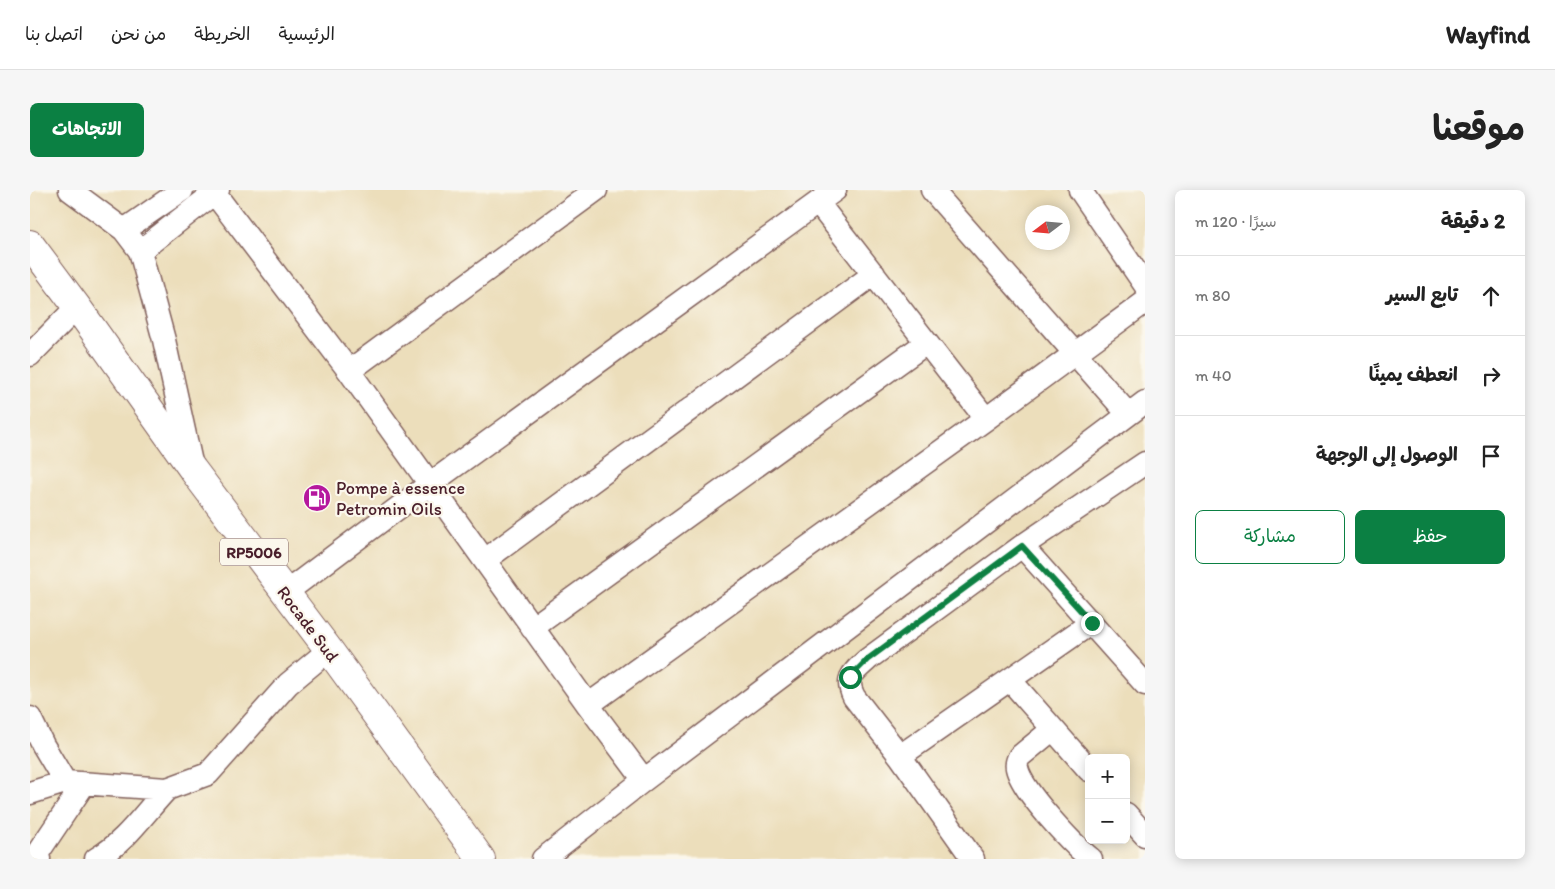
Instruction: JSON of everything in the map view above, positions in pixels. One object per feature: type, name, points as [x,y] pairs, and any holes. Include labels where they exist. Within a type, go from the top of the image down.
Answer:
[{"type":"main road","name":"Rocade Sud","points":[[30,244],[78,306],[193,470],[329,650],[480,859]]},
{"type":"street","points":[[70,190],[124,230],[140,251],[164,340],[193,470]]},
{"type":"street","points":[[124,230],[182,190]]},
{"type":"street","points":[[349,370],[596,190]]},
{"type":"street","points":[[543,859],[644,780],[1136,408],[1076,354],[932,190]]},
{"type":"street","points":[[1080,190],[1145,284]]},
{"type":"street","points":[[140,251],[215,191],[349,370],[532,628],[644,780]]},
{"type":"street","points":[[285,593],[430,484],[826,196],[874,274],[986,419]]},
{"type":"street","points":[[485,560],[874,274]]},
{"type":"street","points":[[588,705],[1076,354],[1145,302]]},
{"type":"street","points":[[30,356],[78,306]]},
{"type":"street","points":[[532,628],[926,343]]},
{"type":"street","points":[[973,859],[900,756],[854,697],[849,686],[850,677],[868,659],[1022,546],[1145,463]]},
{"type":"street","points":[[1022,546],[1145,684]]},
{"type":"street","points":[[900,756],[1092,623]]},
{"type":"street","points":[[30,794],[74,783],[168,789],[208,774],[288,684],[329,650]]},
{"type":"street","points":[[1010,680],[1085,765]]},
{"type":"street","points":[[30,718],[43,745],[74,783]]},
{"type":"street","points":[[1053,729],[1019,757],[1017,769],[1022,781],[1068,839],[1091,859]]},
{"type":"street","points":[[39,859],[37,854],[45,840],[63,817],[74,783]]},
{"type":"street","points":[[96,859],[112,850],[168,789]]},
{"type":"street","points":[[1130,818],[1145,834]]},
{"type":"place","name":"Pompe à essence Petromin Oils","points":[[317,498]]},
{"type":"route","points":[[850,677],[868,659],[1022,546],[1092,623]]}]
